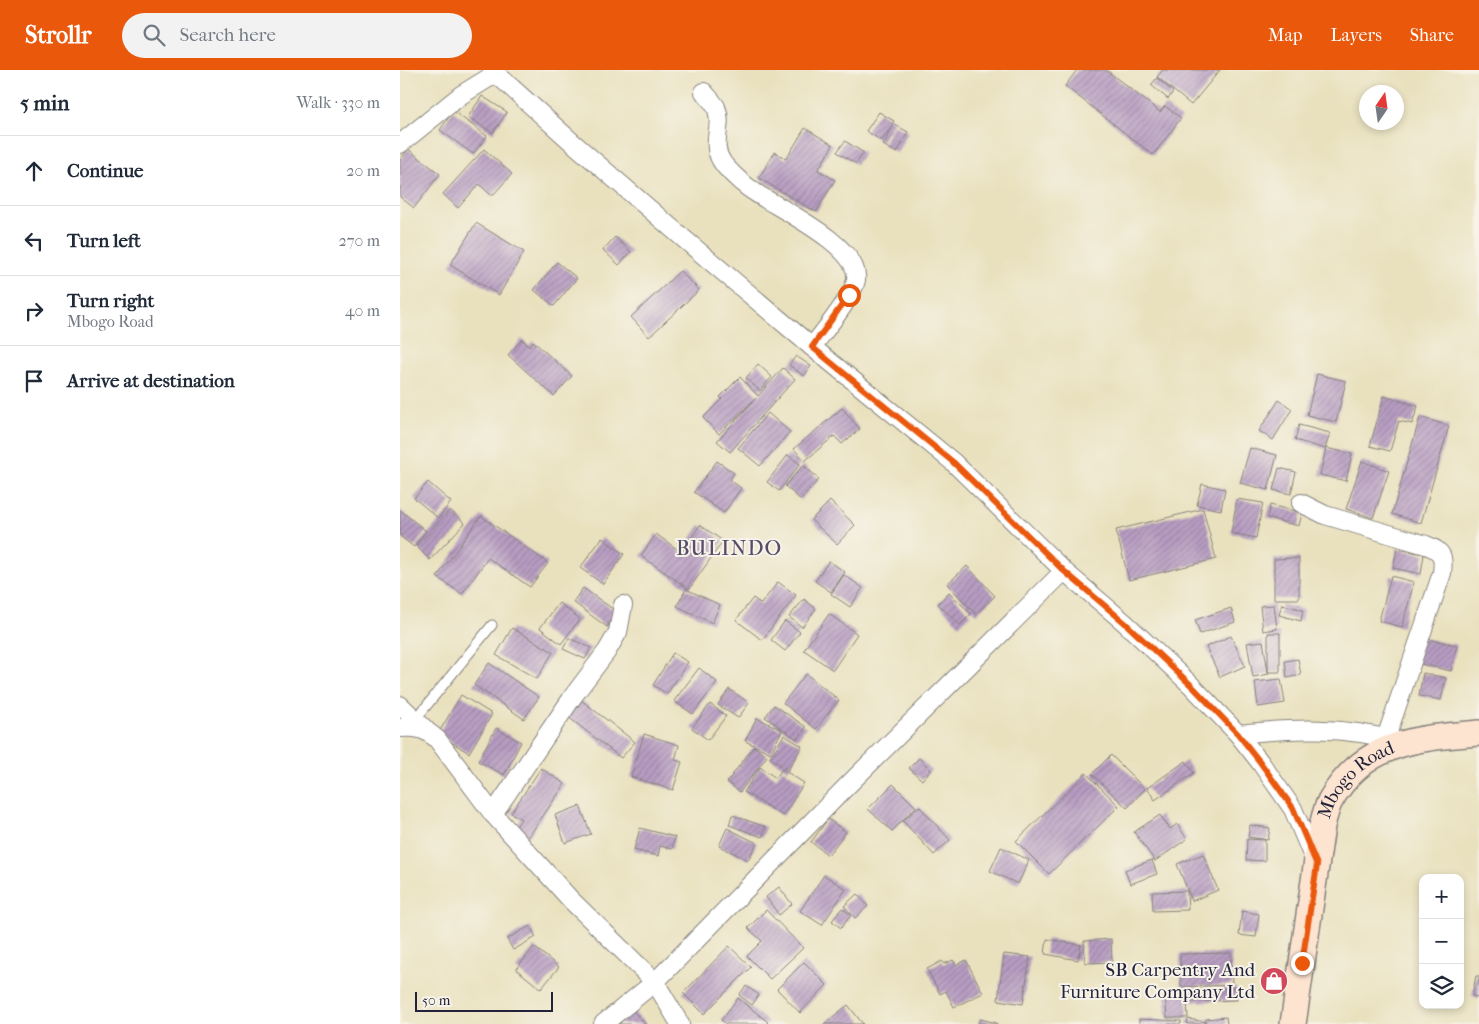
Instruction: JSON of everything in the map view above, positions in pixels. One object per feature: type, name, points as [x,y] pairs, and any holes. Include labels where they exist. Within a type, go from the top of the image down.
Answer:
[{"type":"main road","name":"Mbogo Road","points":[[1293,1024],[1322,826],[1330,802],[1345,780],[1394,740],[1479,733]]},
{"type":"street","points":[[400,144],[493,72],[668,226],[953,462],[1064,571],[1124,622],[1192,686],[1238,734],[1293,808],[1317,865]]},
{"type":"street","points":[[704,92],[716,108],[718,118],[716,150],[726,167],[755,192],[831,240],[854,266],[856,280],[849,295],[812,347]]},
{"type":"street","points":[[1238,734],[1294,729],[1347,730],[1394,740],[1442,574],[1442,554],[1436,549],[1325,515],[1302,503]]},
{"type":"street","points":[[603,1024],[655,982],[848,785],[1064,571]]},
{"type":"street","points":[[493,814],[574,695],[607,651],[618,632],[623,605]]},
{"type":"street","points":[[400,705],[414,726],[437,739],[493,814],[572,900],[655,982],[680,1024]]},
{"type":"lane","points":[[414,726],[492,625]]},
{"type":"building","points":[[1077,70],[1106,70],[1160,112],[1165,106],[1181,118],[1153,155],[1065,86]]},
{"type":"building","points":[[1163,70],[1220,70],[1191,105],[1157,77]]},
{"type":"building","points":[[1157,78],[1173,92],[1168,99],[1151,85]]},
{"type":"building","points":[[482,96],[507,112],[493,133],[468,117]]},
{"type":"building","points":[[453,111],[487,136],[473,154],[440,130]]},
{"type":"building","points":[[879,112],[894,121],[882,141],[866,131]]},
{"type":"building","points":[[894,124],[908,132],[897,153],[883,145]]},
{"type":"building","points":[[805,128],[833,145],[818,170],[835,180],[816,212],[759,178],[775,152],[786,159]]},
{"type":"building","points":[[845,141],[864,153],[856,164],[837,152]]},
{"type":"building","points":[[408,149],[440,174],[414,208],[400,197],[400,160]]},
{"type":"building","points":[[484,149],[512,174],[492,196],[479,184],[458,208],[443,194]]},
{"type":"building","points":[[476,223],[524,252],[499,295],[450,265]]},
{"type":"building","points":[[615,237],[631,252],[619,265],[603,250]]},
{"type":"building","points":[[557,262],[577,278],[554,306],[534,290]]},
{"type":"building","points":[[680,271],[699,290],[649,337],[631,317]]},
{"type":"building","points":[[522,339],[529,346],[533,341],[572,376],[554,396],[508,355]]},
{"type":"building","points":[[796,356],[811,366],[804,376],[789,365]]},
{"type":"building","points":[[758,364],[772,377],[760,391],[746,378]]},
{"type":"building","points":[[783,368],[795,379],[730,452],[717,441],[756,398],[719,434],[703,418],[740,377],[758,396]]},
{"type":"building","points":[[1317,374],[1346,381],[1336,422],[1307,415]]},
{"type":"building","points":[[1384,396],[1418,406],[1412,424],[1399,421],[1390,451],[1370,446]]},
{"type":"building","points":[[1279,400],[1292,409],[1273,440],[1259,431]]},
{"type":"building","points":[[842,408],[860,429],[842,444],[834,436],[805,461],[794,449]]},
{"type":"building","points":[[768,413],[790,432],[760,466],[738,448]]},
{"type":"building","points":[[1420,417],[1449,426],[1421,523],[1392,514]]},
{"type":"building","points":[[1299,425],[1330,433],[1325,449],[1295,440]]},
{"type":"building","points":[[1250,448],[1277,455],[1268,490],[1240,483]]},
{"type":"building","points":[[1326,448],[1352,454],[1346,481],[1320,475]]},
{"type":"building","points":[[788,455],[800,464],[779,491],[767,482]]},
{"type":"building","points":[[717,461],[734,473],[730,480],[741,488],[724,513],[694,492]]},
{"type":"building","points":[[1362,461],[1389,471],[1373,518],[1346,509]]},
{"type":"building","points":[[803,465],[819,479],[801,500],[785,486]]},
{"type":"building","points":[[1279,468],[1296,472],[1291,494],[1273,490]]},
{"type":"building","points":[[428,482],[451,502],[438,518],[414,498]]},
{"type":"building","points":[[1202,484],[1225,489],[1221,510],[1197,505]]},
{"type":"building","points":[[1237,499],[1263,503],[1256,538],[1231,533]]},
{"type":"building","points":[[830,501],[855,525],[837,544],[811,520]]},
{"type":"building","points":[[1270,505],[1302,513],[1299,526],[1267,518]]},
{"type":"building","points":[[1203,509],[1216,559],[1129,580],[1116,530]]},
{"type":"building","points":[[400,510],[426,531],[414,547],[400,536]]},
{"type":"building","points":[[450,510],[465,523],[430,560],[416,546]]},
{"type":"building","points":[[481,516],[548,563],[530,587],[488,558],[462,594],[437,577]]},
{"type":"building","points":[[700,525],[723,541],[689,589],[641,556],[656,534],[681,552]]},
{"type":"building","points":[[602,538],[624,554],[603,584],[580,568]]},
{"type":"building","points":[[1397,549],[1424,554],[1421,574],[1393,568]]},
{"type":"building","points":[[1299,558],[1299,599],[1274,599],[1274,559]]},
{"type":"building","points":[[829,561],[845,572],[831,592],[815,581]]},
{"type":"building","points":[[967,566],[995,596],[976,614],[947,584]]},
{"type":"building","points":[[844,575],[863,588],[850,607],[831,594]]},
{"type":"building","points":[[1391,576],[1414,582],[1402,627],[1379,621]]},
{"type":"building","points":[[778,582],[796,595],[762,640],[736,620],[753,598],[761,604]]},
{"type":"building","points":[[583,588],[617,612],[607,627],[573,602]]},
{"type":"building","points":[[686,589],[720,605],[712,623],[677,606]]},
{"type":"building","points":[[949,592],[971,614],[960,625],[938,604]]},
{"type":"building","points":[[804,599],[816,609],[802,627],[789,617]]},
{"type":"building","points":[[559,603],[580,619],[561,644],[540,628]]},
{"type":"building","points":[[1282,604],[1303,610],[1301,621],[1279,615]]},
{"type":"building","points":[[1274,605],[1277,629],[1263,631],[1260,606]]},
{"type":"building","points":[[1231,608],[1235,622],[1200,634],[1195,620]]},
{"type":"building","points":[[829,614],[857,634],[833,670],[804,650]]},
{"type":"building","points":[[785,621],[800,632],[785,651],[771,640]]},
{"type":"building","points":[[512,628],[553,652],[537,679],[496,655]]},
{"type":"building","points":[[1268,633],[1280,633],[1280,672],[1268,672]]},
{"type":"building","points":[[1231,636],[1245,666],[1220,677],[1206,647]]},
{"type":"building","points":[[569,638],[591,648],[585,659],[563,649]]},
{"type":"building","points":[[1422,638],[1457,645],[1451,671],[1416,663]]},
{"type":"building","points":[[1263,641],[1269,674],[1253,677],[1247,643]]},
{"type":"building","points":[[673,653],[688,662],[667,694],[653,685]]},
{"type":"building","points":[[1298,659],[1301,675],[1287,678],[1285,661]]},
{"type":"building","points":[[489,663],[539,697],[524,719],[474,685]]},
{"type":"building","points":[[699,668],[717,682],[693,714],[674,701]]},
{"type":"building","points":[[1423,673],[1446,678],[1441,700],[1419,696]]},
{"type":"building","points":[[806,674],[839,700],[816,729],[783,703]]},
{"type":"building","points":[[1281,679],[1285,703],[1258,707],[1255,682]]},
{"type":"building","points":[[729,689],[749,703],[738,718],[718,705]]},
{"type":"building","points":[[461,695],[492,714],[469,753],[438,734]]},
{"type":"building","points":[[576,696],[635,742],[621,758],[563,713]]},
{"type":"building","points":[[710,704],[726,716],[708,740],[692,728]]},
{"type":"building","points":[[774,705],[806,727],[797,739],[765,717]]},
{"type":"building","points":[[757,718],[782,730],[771,753],[745,741]]},
{"type":"building","points":[[496,728],[521,742],[504,775],[478,761]]},
{"type":"building","points":[[644,734],[679,745],[675,760],[682,762],[673,790],[631,777]]},
{"type":"building","points":[[784,735],[802,746],[788,770],[770,758]]},
{"type":"building","points":[[754,746],[767,756],[740,792],[727,782]]},
{"type":"building","points":[[1111,755],[1145,789],[1127,808],[1092,774]]},
{"type":"building","points":[[919,758],[931,770],[922,780],[909,768]]},
{"type":"building","points":[[1186,761],[1194,773],[1155,800],[1147,788]]},
{"type":"building","points":[[760,767],[776,778],[782,769],[804,783],[783,816],[744,792]]},
{"type":"building","points":[[541,768],[565,784],[527,839],[514,830],[521,819],[511,813]]},
{"type":"building","points":[[1086,773],[1119,806],[1049,874],[1016,841]]},
{"type":"building","points":[[893,784],[916,807],[892,831],[868,809]]},
{"type":"building","points":[[580,806],[591,834],[565,843],[555,815]]},
{"type":"building","points":[[919,806],[950,840],[934,855],[903,821]]},
{"type":"building","points":[[732,815],[766,827],[762,837],[729,825]]},
{"type":"building","points":[[1160,815],[1170,829],[1177,824],[1187,839],[1155,861],[1134,832]]},
{"type":"building","points":[[828,819],[846,832],[828,855],[811,842]]},
{"type":"building","points":[[1250,825],[1270,828],[1268,840],[1248,837]]},
{"type":"building","points":[[640,828],[675,837],[672,849],[660,846],[658,856],[634,850]]},
{"type":"building","points":[[727,828],[757,843],[748,860],[719,846]]},
{"type":"building","points":[[1247,839],[1265,840],[1265,861],[1246,860]]},
{"type":"building","points":[[1001,847],[1029,860],[1018,884],[990,871]]},
{"type":"building","points":[[1203,854],[1218,890],[1192,901],[1177,864]]},
{"type":"building","points":[[1152,860],[1157,874],[1130,884],[1125,870]]},
{"type":"building","points":[[824,875],[846,889],[822,925],[800,911]]},
{"type":"building","points":[[779,887],[792,904],[779,915],[766,897]]},
{"type":"building","points":[[1187,891],[1188,910],[1153,911],[1152,892]]},
{"type":"building","points":[[857,894],[868,906],[855,918],[844,906]]},
{"type":"building","points":[[842,908],[851,915],[841,928],[832,921]]},
{"type":"building","points":[[766,910],[803,948],[770,979],[747,956],[762,941],[748,928]]},
{"type":"building","points":[[1242,911],[1259,914],[1256,937],[1239,935]]},
{"type":"building","points":[[530,926],[536,937],[513,950],[507,939]]},
{"type":"building","points":[[1047,939],[1081,945],[1078,960],[1045,954]]},
{"type":"building","points":[[1111,939],[1112,962],[1085,963],[1084,941]]},
{"type":"building","points":[[729,946],[751,967],[704,1014],[683,993]]},
{"type":"building","points":[[534,947],[559,967],[541,989],[516,969]]},
{"type":"building","points":[[1231,953],[1232,985],[1181,987],[1180,954]]},
{"type":"building","points":[[1004,954],[1030,957],[1023,1004],[998,1000]]},
{"type":"building","points":[[953,960],[956,965],[966,960],[983,993],[954,1007],[946,991],[940,994],[927,969],[942,961],[944,964]]},
{"type":"building","points":[[804,962],[827,985],[800,1013],[777,989]]},
{"type":"building","points":[[1476,976],[1479,976],[1479,998],[1472,996]]},
{"type":"building","points":[[746,986],[759,995],[752,1005],[739,995]]},
{"type":"building","points":[[1236,988],[1237,1000],[1187,1002],[1188,1018],[1167,1018],[1165,992]]},
{"type":"building","points":[[738,998],[768,1022],[766,1024],[726,1024],[721,1020]]},
{"type":"building","points":[[848,1005],[863,1024],[824,1024]]},
{"type":"building","points":[[633,1011],[646,1024],[619,1024]]},
{"type":"building","points":[[1226,1017],[1227,1024],[1206,1024],[1206,1019]]},
{"type":"building","points":[[980,1019],[997,1023],[997,1024],[978,1024]]},
{"type":"building","points":[[1139,1019],[1181,1021],[1181,1024],[1139,1024]]},
{"type":"building","points":[[1188,1019],[1206,1022],[1205,1024],[1187,1024]]},
{"type":"place","name":"SB Carpentry And Furniture Company Ltd","points":[[1274,981]]},
{"type":"district","name":"BULINDO","points":[[729,548]]},
{"type":"route","points":[[849,295],[812,347],[953,462],[1064,571],[1124,622],[1192,686],[1238,734],[1293,808],[1317,865],[1302,963]]}]
